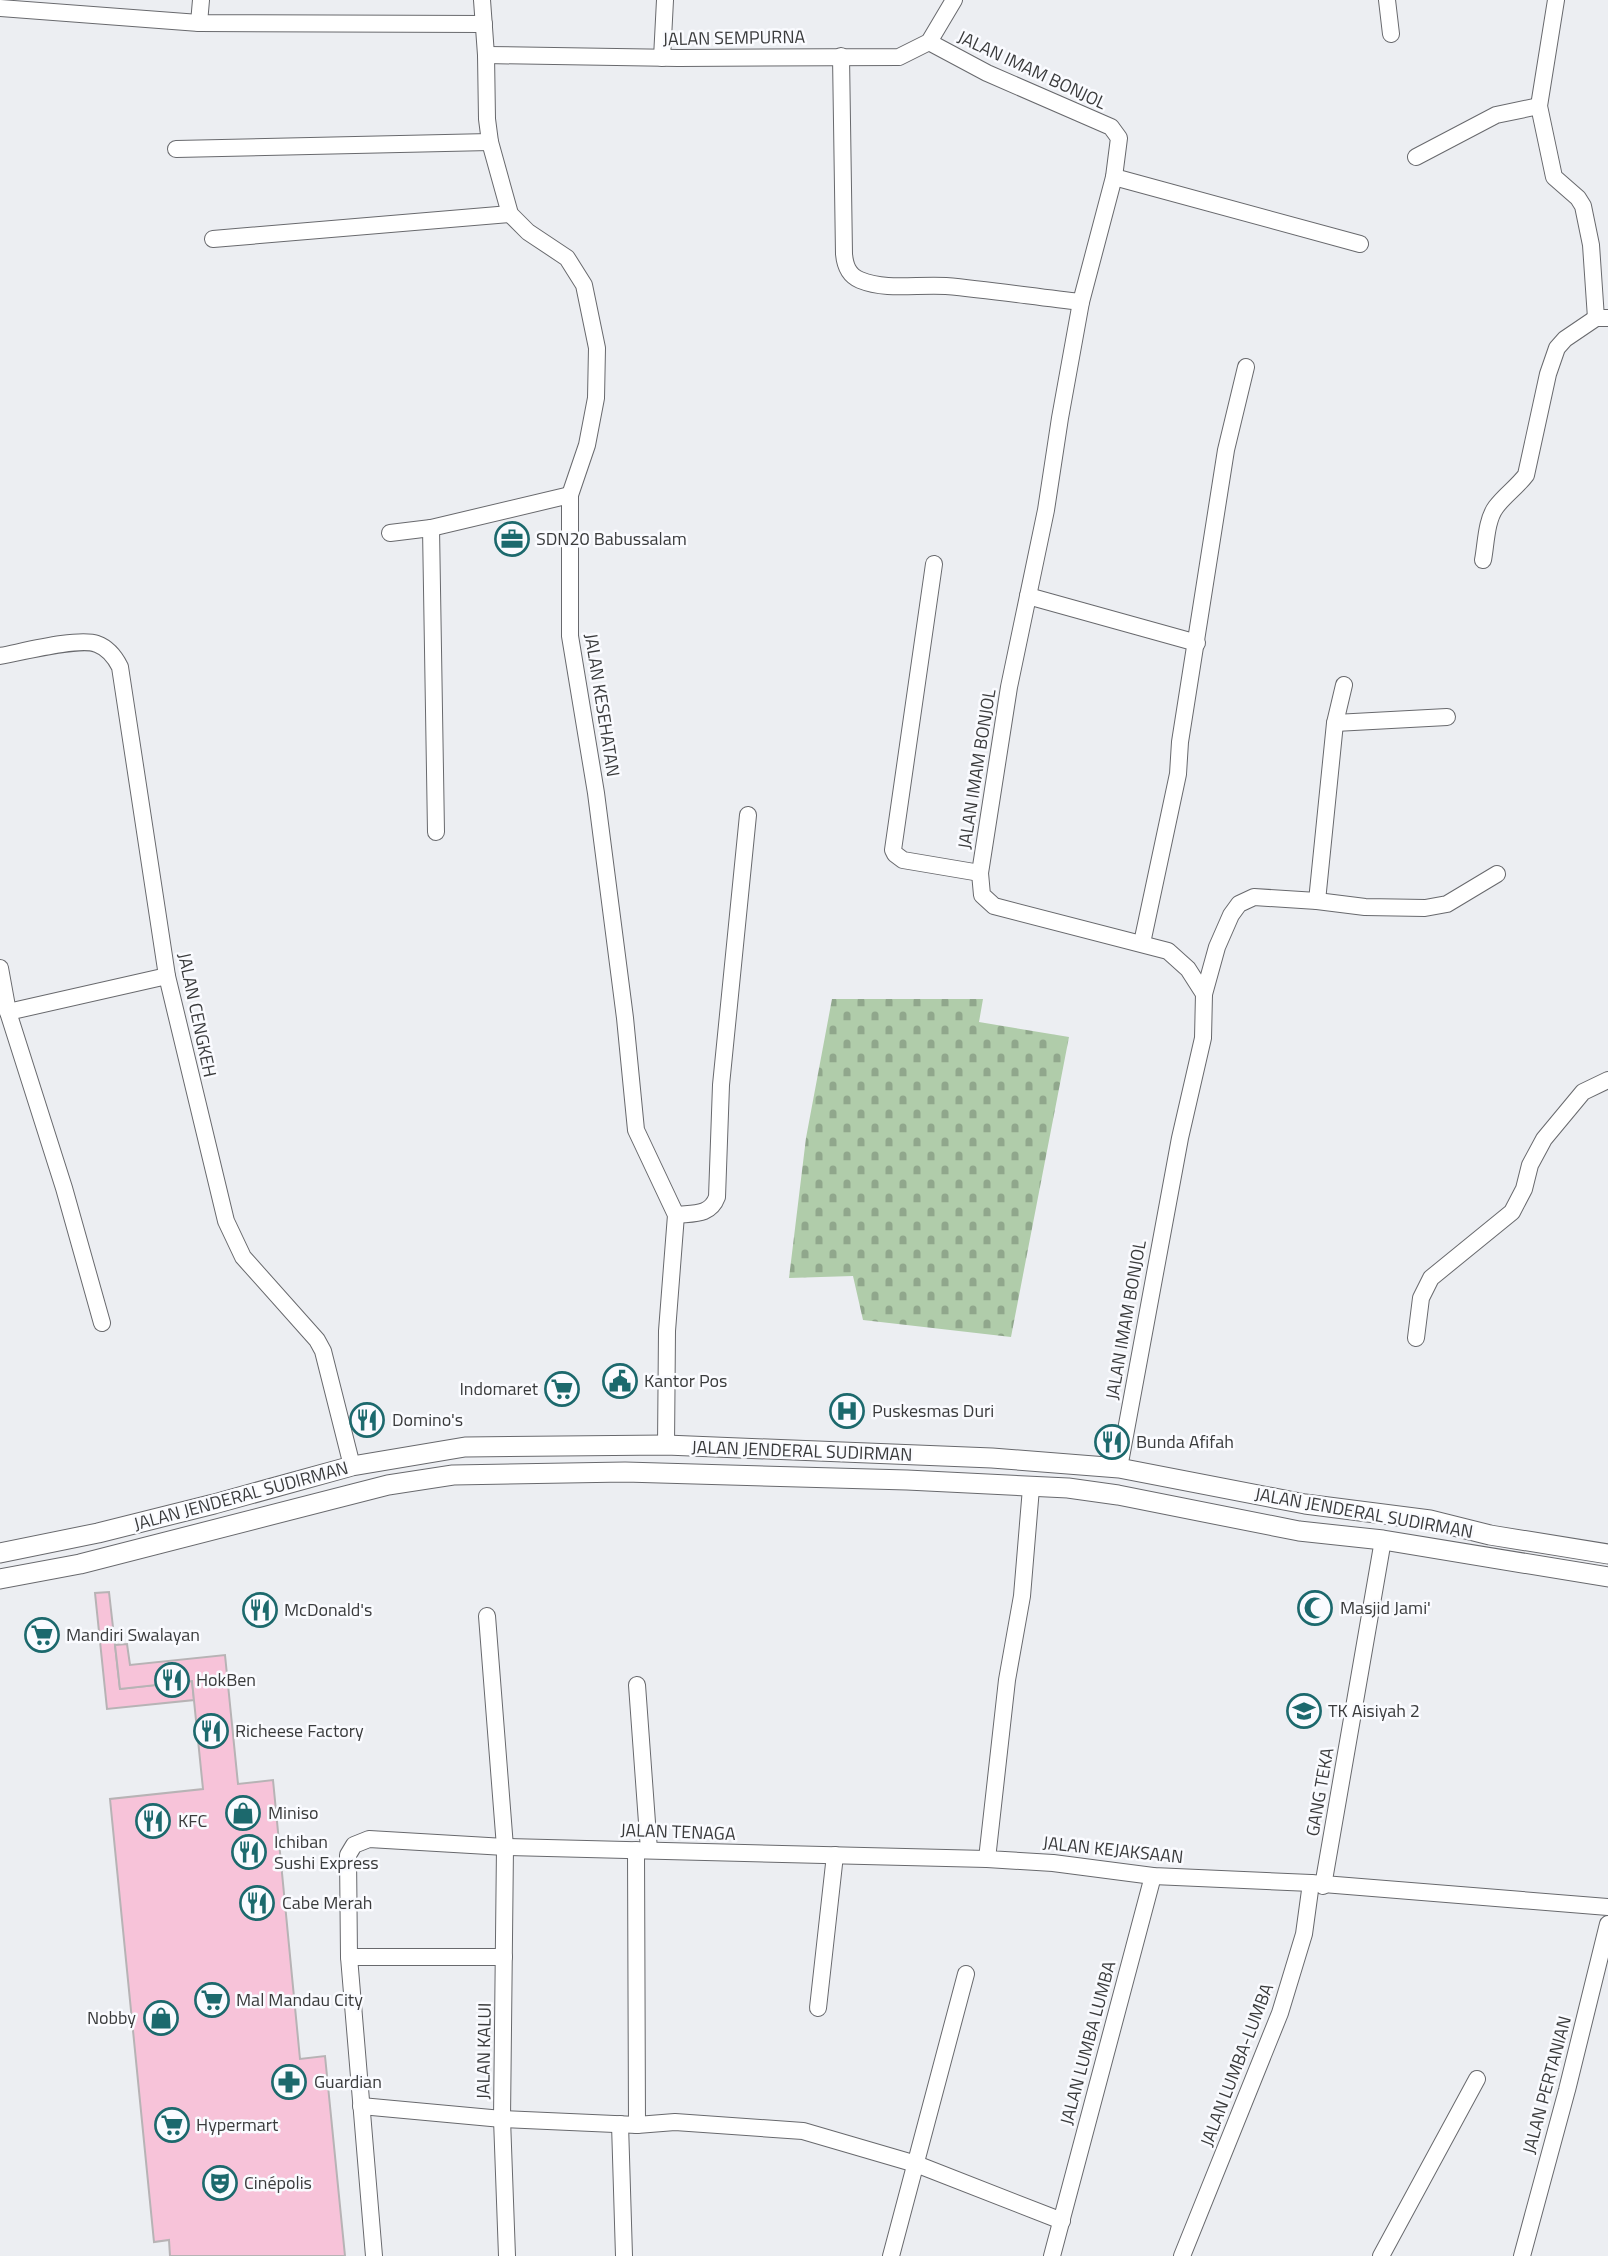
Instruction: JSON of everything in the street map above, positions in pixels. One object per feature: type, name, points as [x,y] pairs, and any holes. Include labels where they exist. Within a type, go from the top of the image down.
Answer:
[{"type":"street","points":[[199,23],[201,0]]},
{"type":"street","points":[[213,239],[510,214],[490,142],[482,0]]},
{"type":"street","points":[[662,58],[665,0]]},
{"type":"street","points":[[929,42],[954,0]]},
{"type":"street","points":[[1387,0],[1391,34]]},
{"type":"street","points":[[1483,561],[1496,507],[1526,475],[1548,374],[1557,348],[1565,338],[1602,318],[1583,206],[1578,198],[1554,177],[1539,106],[1556,0]]},
{"type":"street","points":[[0,8],[199,23],[484,24]]},
{"type":"street","name":"JALAN SEMPURNA","points":[[486,55],[662,58],[899,57],[929,42]]},
{"type":"street","name":"JALAN IMAM BONJOL","points":[[929,42],[987,73],[1111,127],[1119,138],[1114,177],[1082,302],[1046,510],[1009,687],[979,873],[982,895],[994,906],[1168,951],[1188,969],[1205,995],[1203,1038],[1177,1151],[1119,1468]]},
{"type":"street","points":[[841,56],[844,254],[845,266],[850,273],[858,279],[886,286],[943,286],[1082,302]]},
{"type":"street","points":[[1416,157],[1496,115],[1539,106]]},
{"type":"street","points":[[176,149],[490,142]]},
{"type":"street","points":[[1114,177],[1360,244]]},
{"type":"street","name":"JALAN KESEHATAN","points":[[510,214],[528,232],[567,258],[584,285],[597,348],[596,398],[587,445],[570,495],[570,636],[598,806],[636,1130],[676,1215],[667,1331],[666,1446]]},
{"type":"street","points":[[1142,943],[1178,774],[1180,742],[1226,450],[1246,367]]},
{"type":"street","points":[[390,533],[431,528],[570,495]]},
{"type":"street","points":[[431,528],[436,832]]},
{"type":"street","points":[[934,565],[893,850],[903,860],[979,873]]},
{"type":"street","points":[[1028,596],[1197,643]]},
{"type":"street","name":"JALAN CENGKEH","points":[[0,656],[81,642],[97,644],[115,657],[120,667],[167,976],[226,1221],[243,1258],[317,1340],[323,1351],[352,1466]]},
{"type":"street","points":[[1317,901],[1335,723],[1344,685]]},
{"type":"street","points":[[1335,723],[1447,718]]},
{"type":"street","points":[[676,1215],[706,1212],[717,1197],[722,1085],[748,815]]},
{"type":"street","points":[[1205,995],[1217,947],[1231,915],[1239,904],[1254,897],[1365,907],[1425,908],[1447,904],[1497,874]]},
{"type":"street","points":[[0,968],[8,1012],[64,1188],[102,1323]]},
{"type":"street","points":[[8,1012],[167,976]]},
{"type":"street","points":[[1416,1338],[1421,1298],[1432,1278],[1511,1212],[1524,1189],[1531,1165],[1544,1139],[1583,1092],[1608,1080]]},
{"type":"street","points":[[549,1473],[551,1446]]},
{"type":"street","name":"JALAN JENDERAL SUDIRMAN","points":[[0,1553],[99,1533],[352,1466],[465,1447],[666,1446],[992,1458],[1119,1468],[1305,1504],[1430,1520],[1490,1535],[1608,1555]]},
{"type":"street","name":"JALAN JENDERAL SUDIRMAN","points":[[0,1579],[80,1563],[388,1485],[453,1475],[625,1472],[907,1480],[1068,1488],[1118,1495],[1299,1531],[1383,1539],[1608,1577]]},
{"type":"street","points":[[987,1859],[1007,1680],[1022,1596],[1031,1488]]},
{"type":"street","points":[[1299,1531],[1305,1504]]},
{"type":"street","name":"GANG TEKA","points":[[1317,1884],[1383,1539]]},
{"type":"street","name":"JALAN KALUI","points":[[487,1616],[505,1847],[502,2119],[507,2256]]},
{"type":"street","points":[[637,1685],[642,1850],[637,2125]]},
{"type":"street","name":"JALAN TENAGA","points":[[349,1957],[348,1855],[354,1845],[369,1839],[505,1847],[987,1859]]},
{"type":"street","points":[[818,2008],[835,1855]]},
{"type":"street","name":"JALAN KEJAKSAAN","points":[[987,1859],[1053,1863],[1153,1876],[1317,1884],[1608,1908]]},
{"type":"street","name":"JALAN LUMBA LUMBA","points":[[1052,2256],[1153,1876]]},
{"type":"street","name":"JALAN LUMBA-LUMBA","points":[[1182,2256],[1280,2013],[1317,1884]]},
{"type":"street","name":"JALAN PERTANIAN","points":[[1522,2256],[1608,1924]]},
{"type":"street","points":[[374,2256],[349,1957],[504,1957]]},
{"type":"street","points":[[891,2256],[966,1974]]},
{"type":"street","points":[[1381,2256],[1477,2080]]},
{"type":"street","points":[[361,2106],[502,2119],[637,2125],[675,2122],[803,2131],[916,2164],[1062,2221]]},
{"type":"street","points":[[620,2124],[624,2256]]},
{"type":"green space","points":[[832,999],[983,999],[979,1022],[1069,1037],[1011,1337],[863,1320],[853,1276],[789,1278],[806,1138]]},
{"type":"building","points":[[109,1592],[120,1689],[192,1681],[194,1700],[107,1709],[95,1593]]},
{"type":"building","name":"Mal Mandau City","points":[[127,1644],[130,1665],[225,1655],[238,1784],[273,1780],[300,2059],[325,2056],[345,2256],[170,2256],[169,2240],[154,2242],[110,1799],[203,1789],[192,1681],[120,1689],[115,1645]]},
{"type":"place","name":"SDN20 Babussalam","points":[[512,539]]},
{"type":"place","name":"Kantor Pos","points":[[620,1381]]},
{"type":"place","name":"Indomaret","points":[[562,1389]]},
{"type":"place","name":"Puskesmas Duri","points":[[847,1411]]},
{"type":"place","name":"Domino's","points":[[367,1420]]},
{"type":"place","name":"Bunda Afifah","points":[[1112,1442]]},
{"type":"place","name":"Masjid Jami'","points":[[1315,1608]]},
{"type":"place","name":"McDonald's","points":[[260,1610]]},
{"type":"place","name":"Mandiri Swalayan","points":[[42,1635]]},
{"type":"place","name":"HokBen","points":[[172,1680]]},
{"type":"place","name":"TK Aisiyah 2","points":[[1304,1711]]},
{"type":"place","name":"Richeese Factory","points":[[211,1731]]},
{"type":"place","name":"Miniso","points":[[243,1813]]},
{"type":"place","name":"KFC","points":[[153,1821]]},
{"type":"place","name":"Ichiban Sushi Express","points":[[249,1852]]},
{"type":"place","name":"Cabe Merah","points":[[257,1903]]},
{"type":"place","name":"Mal Mandau City","points":[[212,2000]]},
{"type":"place","name":"Nobby","points":[[161,2018]]},
{"type":"place","name":"Guardian","points":[[289,2082]]},
{"type":"place","name":"Hypermart","points":[[172,2125]]},
{"type":"place","name":"Cinépolis","points":[[220,2183]]}]
